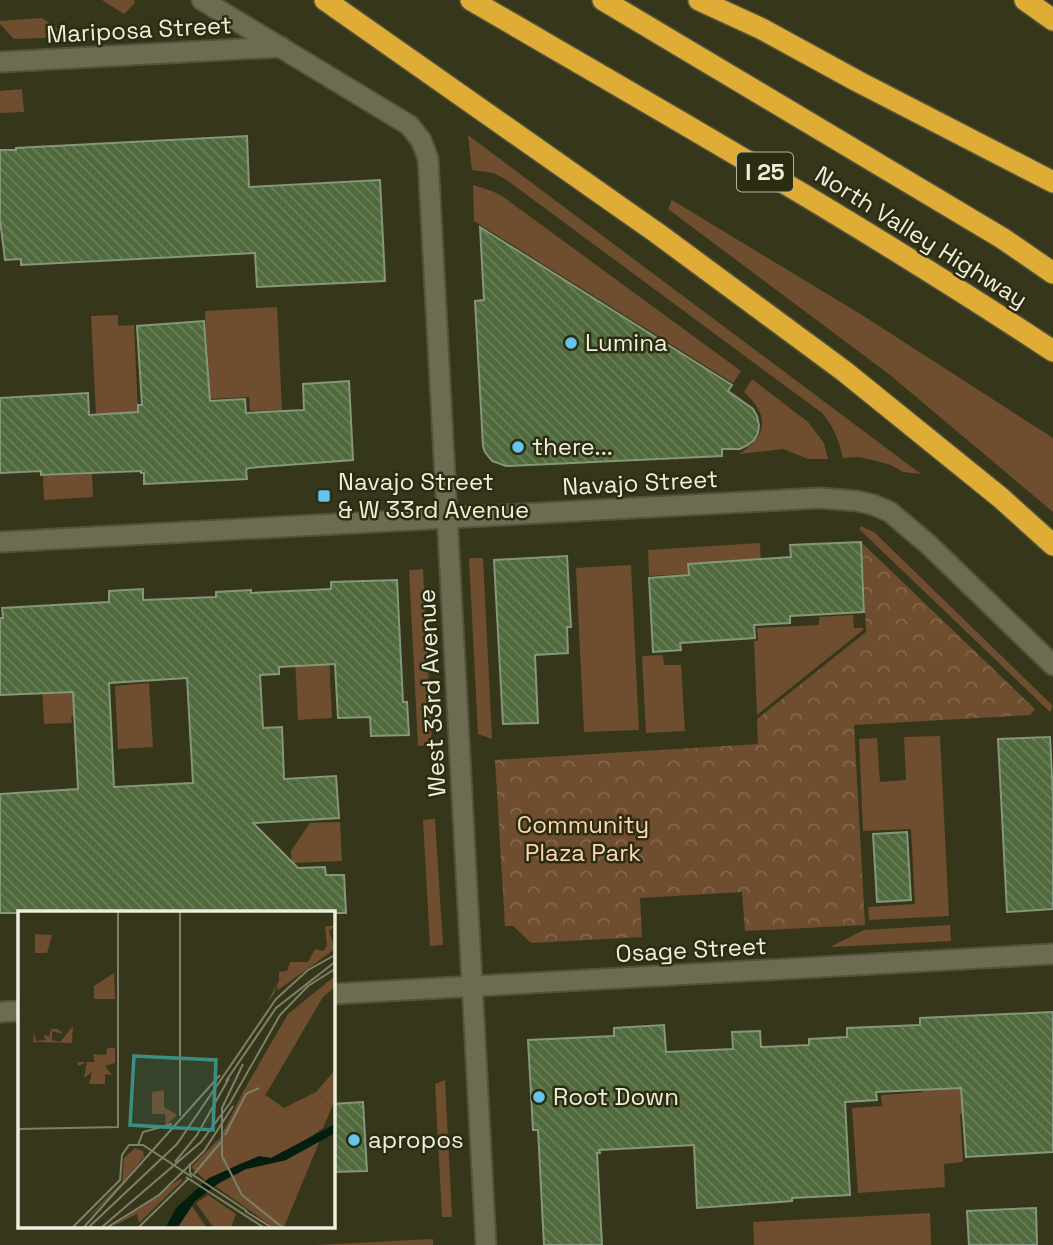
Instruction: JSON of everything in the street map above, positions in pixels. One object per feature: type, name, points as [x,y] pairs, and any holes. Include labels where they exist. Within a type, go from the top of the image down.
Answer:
[{"type":"highway","points":[[325,0],[657,233],[844,371],[1001,498],[1053,545]]},
{"type":"highway","name":"North Valley Highway","points":[[471,0],[867,232],[1053,351]]},
{"type":"highway","points":[[603,0],[1002,238],[1053,272]]},
{"type":"highway","points":[[699,0],[762,29],[1053,182]]},
{"type":"highway","points":[[1025,0],[1053,20]]},
{"type":"street","points":[[202,0],[281,47]]},
{"type":"street","name":"Mariposa Street","points":[[0,62],[281,47]]},
{"type":"street","name":"West 33rd Avenue","points":[[281,47],[409,125],[421,139],[428,158],[486,1245]]},
{"type":"street","name":"Navajo Street","points":[[0,542],[820,498],[857,501],[890,512],[929,545],[1053,665]]},
{"type":"street","name":"Osage Street","points":[[334,994],[1053,954]]},
{"type":"street","points":[[0,1012],[18,1011]]},
{"type":"green space","points":[[102,0],[134,0],[135,3],[124,14]]},
{"type":"green space","points":[[42,18],[70,37],[14,39],[0,24],[0,21]]},
{"type":"green space","points":[[22,89],[24,112],[0,113],[0,91]]},
{"type":"green space","points":[[468,135],[921,474],[903,472],[891,465],[859,457],[843,458],[836,434],[822,413],[508,181],[494,173],[472,170]]},
{"type":"green space","points":[[473,185],[502,196],[741,371],[733,383],[474,221]]},
{"type":"green space","points":[[672,200],[862,315],[1053,438],[1053,512],[890,375],[668,209]]},
{"type":"green space","points":[[277,307],[282,410],[250,411],[249,397],[210,399],[205,311]]},
{"type":"green space","points":[[118,315],[118,326],[134,325],[138,412],[96,414],[91,316]]},
{"type":"green space","points":[[752,379],[808,422],[824,443],[828,459],[808,459],[783,449],[739,454],[756,440],[762,424],[758,409],[744,392]]},
{"type":"green space","points":[[92,474],[93,497],[44,500],[43,476]]},
{"type":"green space","points":[[861,526],[874,532],[1053,706],[1050,712],[859,529]]},
{"type":"green space","points":[[760,543],[761,565],[750,566],[749,559],[719,561],[719,570],[707,572],[706,562],[687,563],[688,574],[649,576],[648,550]]},
{"type":"green space","name":"Community Plaza Park","points":[[862,543],[1035,709],[1030,715],[854,725],[865,925],[745,931],[742,892],[640,898],[642,937],[531,943],[513,926],[505,926],[495,760],[758,744],[757,719],[866,632]]},
{"type":"green space","points":[[469,558],[483,558],[492,739],[478,734]]},
{"type":"green space","points":[[631,565],[639,730],[584,732],[576,568]]},
{"type":"green space","points":[[423,569],[432,745],[418,746],[409,570]]},
{"type":"green space","points":[[853,615],[854,628],[863,630],[757,715],[754,641],[758,641],[757,628],[819,625],[819,617]]},
{"type":"green space","points":[[663,655],[664,665],[681,665],[685,731],[646,733],[642,656]]},
{"type":"green space","points":[[329,656],[332,718],[298,720],[295,659]]},
{"type":"green space","points":[[74,682],[75,716],[71,716],[72,723],[44,724],[42,684]]},
{"type":"green space","points":[[149,683],[153,747],[118,749],[115,686]]},
{"type":"green space","points":[[940,736],[949,916],[869,920],[868,907],[915,904],[911,829],[863,831],[859,739],[877,738],[880,782],[906,780],[904,737]]},
{"type":"green space","points":[[435,819],[443,945],[430,946],[423,820]]},
{"type":"green space","points":[[340,822],[342,861],[292,863],[291,851],[310,823]]},
{"type":"green space","points":[[950,925],[951,941],[830,947],[864,930]]},
{"type":"green space","points":[[445,1080],[452,1217],[442,1217],[435,1084]]},
{"type":"green space","points":[[966,1083],[968,1114],[960,1114],[963,1162],[944,1164],[945,1187],[858,1193],[852,1108],[882,1106],[881,1095],[923,1092],[923,1086]]},
{"type":"green space","points":[[930,1213],[931,1245],[754,1245],[753,1222]]},
{"type":"green space","points":[[433,1239],[433,1245],[316,1245]]},
{"type":"building","points":[[247,136],[249,187],[380,180],[385,281],[257,287],[255,253],[21,265],[21,259],[5,260],[0,220],[0,150]]},
{"type":"building","name":"Lumina","points":[[480,227],[732,385],[728,391],[753,409],[757,416],[758,433],[754,440],[740,449],[722,449],[722,456],[506,466],[492,461],[483,446],[475,301],[484,300]]},
{"type":"building","points":[[204,321],[210,401],[245,399],[246,413],[304,410],[303,384],[349,381],[353,460],[249,468],[246,470],[247,479],[144,484],[144,473],[141,471],[41,475],[41,471],[0,473],[0,398],[88,393],[89,415],[138,412],[138,405],[142,405],[137,326]]},
{"type":"building","points":[[861,542],[864,612],[790,616],[790,623],[754,625],[755,638],[680,643],[681,650],[653,652],[649,578],[689,575],[688,564],[791,557],[790,545]]},
{"type":"building","points":[[567,556],[571,627],[567,627],[568,653],[535,655],[538,723],[503,724],[494,560]]},
{"type":"building","points":[[397,580],[403,702],[407,702],[409,735],[371,736],[370,717],[338,718],[335,664],[279,667],[279,674],[260,675],[263,728],[282,727],[284,779],[336,776],[339,818],[253,823],[298,868],[325,867],[326,875],[344,875],[346,913],[0,913],[0,794],[78,789],[73,692],[0,695],[2,608],[109,602],[109,591],[143,589],[143,600],[216,597],[216,592],[331,589],[331,582]],"holes":[[[187,678],[193,783],[114,787],[109,683]]]},
{"type":"building","points":[[1050,737],[1053,909],[1007,912],[998,739]]},
{"type":"building","points":[[907,832],[911,900],[877,902],[873,834]]},
{"type":"building","points":[[1053,1012],[1053,1152],[966,1157],[961,1088],[876,1092],[877,1100],[845,1102],[850,1195],[697,1208],[694,1145],[599,1150],[602,1245],[544,1245],[538,1130],[533,1130],[528,1040],[614,1036],[614,1028],[664,1025],[666,1052],[733,1049],[732,1032],[760,1031],[761,1047],[809,1045],[809,1039],[847,1037],[847,1028],[920,1025],[920,1018]]},
{"type":"building","points":[[363,1102],[367,1171],[334,1172],[334,1104]]},
{"type":"building","points":[[1036,1208],[1037,1245],[969,1245],[967,1211]]},
{"type":"place","name":"Lumina","points":[[571,343]]},
{"type":"place","name":"there...","points":[[518,447]]},
{"type":"place","name":"Navajo Street & W 33rd Avenue","points":[[324,496]]},
{"type":"place","name":"Root Down","points":[[539,1097]]},
{"type":"place","name":"apropos","points":[[354,1140]]}]
